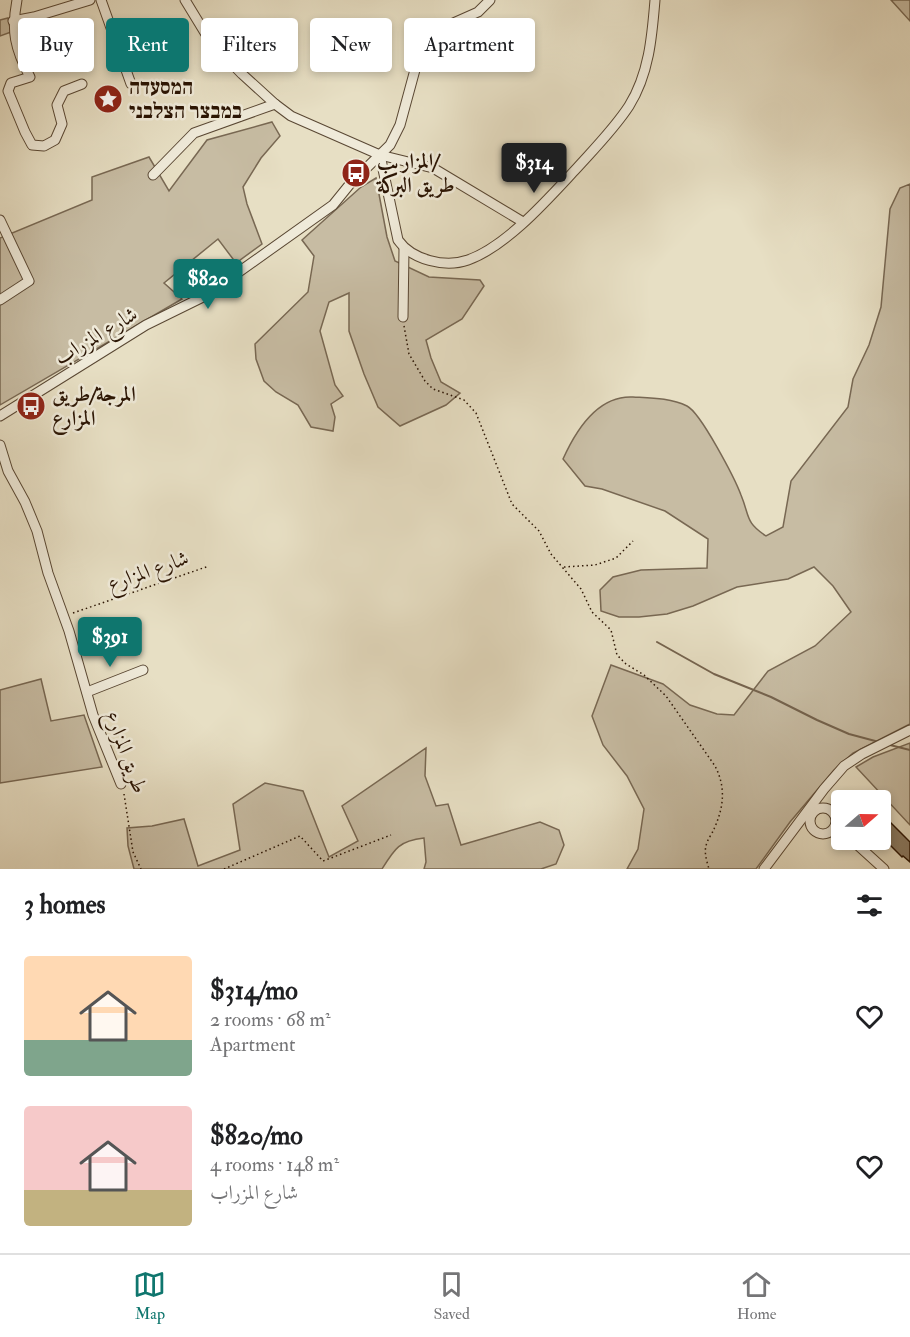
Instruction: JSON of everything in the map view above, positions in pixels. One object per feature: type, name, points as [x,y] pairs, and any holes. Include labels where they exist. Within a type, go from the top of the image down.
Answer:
[{"type":"street","points":[[17,0],[13,21],[18,56],[30,77],[11,83],[8,91],[32,145],[44,146],[55,140],[62,124],[57,105],[64,91],[82,84]]},
{"type":"street","points":[[13,21],[90,0]]},
{"type":"street","points":[[101,0],[131,84]]},
{"type":"street","points":[[185,0],[210,40],[275,104],[291,116],[380,155],[433,168],[523,222]]},
{"type":"street","name":"شارع المزراب","points":[[0,416],[146,325],[185,308],[223,284],[333,205],[350,184],[390,145],[400,125],[423,44],[433,32],[478,12],[490,0]]},
{"type":"street","points":[[380,155],[398,240],[404,249],[417,257],[445,262],[469,260],[488,250],[543,204],[608,134],[629,105],[648,60],[655,0]]},
{"type":"street","points":[[153,175],[194,133],[275,104]]},
{"type":"street","points":[[0,219],[29,281],[0,300]]},
{"type":"street","points":[[403,317],[404,249]]},
{"type":"street","name":"طريق المزارع","points":[[0,446],[37,531],[93,716],[121,784]]},
{"type":"street","points":[[87,692],[143,670]]},
{"type":"street","points":[[764,869],[844,766],[862,754],[910,730]]},
{"type":"street","points":[[863,850],[884,869]]},
{"type":"path","points":[[403,317],[409,354],[425,381],[433,388],[464,400],[476,413],[512,504],[539,531],[551,554],[581,589],[592,612],[610,630],[617,655],[644,675],[666,696],[721,777],[723,802],[706,845],[709,869]]},
{"type":"path","points":[[563,568],[596,565],[616,558],[633,541]]},
{"type":"path","name":"شارع المزارع","points":[[64,616],[208,566]]},
{"type":"path","name":"طريق المزارع","points":[[121,784],[127,805],[133,852],[141,869]]},
{"type":"path","points":[[224,869],[300,836],[322,861],[391,835]]},
{"type":"shaded area","points":[[891,0],[910,0],[910,21]]},
{"type":"shaded area","points":[[8,18],[11,32],[0,36],[0,20]]},
{"type":"shaded area","points":[[272,122],[280,136],[261,158],[243,187],[262,244],[236,263],[218,239],[164,283],[182,299],[0,405],[0,238],[92,200],[92,177],[149,157],[169,191],[207,140]]},
{"type":"shaded area","points":[[376,178],[387,237],[395,261],[429,277],[480,280],[484,286],[462,319],[426,340],[441,382],[460,393],[446,405],[400,426],[378,407],[349,331],[349,293],[329,302],[320,331],[335,385],[343,396],[331,404],[335,417],[333,431],[311,427],[298,405],[276,392],[264,381],[256,359],[255,344],[308,292],[314,256],[302,240],[361,187]]},
{"type":"shaded area","points":[[910,184],[910,724],[853,753],[834,770],[790,822],[756,869],[627,869],[638,849],[644,809],[627,776],[603,745],[592,716],[611,665],[663,684],[690,705],[717,714],[734,715],[768,671],[815,646],[851,612],[833,586],[814,567],[788,579],[737,587],[693,606],[667,614],[619,617],[601,611],[600,590],[613,577],[641,570],[707,568],[708,539],[665,511],[602,489],[585,486],[563,459],[574,437],[590,416],[609,402],[633,397],[681,403],[693,411],[709,433],[732,475],[754,527],[766,536],[783,527],[791,481],[848,407],[853,379],[869,345],[881,307],[890,209],[900,188]]},
{"type":"shaded area","points":[[41,679],[51,721],[84,715],[102,767],[0,783],[0,690]]},
{"type":"shaded area","points":[[910,743],[910,825],[891,805],[891,790],[877,790],[856,767],[873,757]]},
{"type":"shaded area","points":[[426,748],[425,776],[436,806],[448,804],[461,845],[540,822],[559,830],[564,845],[556,864],[541,869],[424,869],[426,862],[424,838],[409,841],[398,847],[382,869],[134,869],[128,846],[127,828],[152,826],[184,819],[198,866],[240,850],[233,804],[265,783],[303,791],[329,857],[358,841],[342,806]]},
{"type":"building","points":[[891,823],[910,842],[910,862],[891,846]]},
{"type":"waterway","points":[[657,642],[714,674],[771,697],[849,734],[879,742]]},
{"type":"waterway","points":[[890,745],[910,750]]},
{"type":"place","name":"המסעדה במבצר הצלבני","points":[[108,99]]},
{"type":"place","name":"المزاريب/ طريق البركة","points":[[356,173]]},
{"type":"place","name":"المرجة/طريق المزارع","points":[[31,406]]}]
